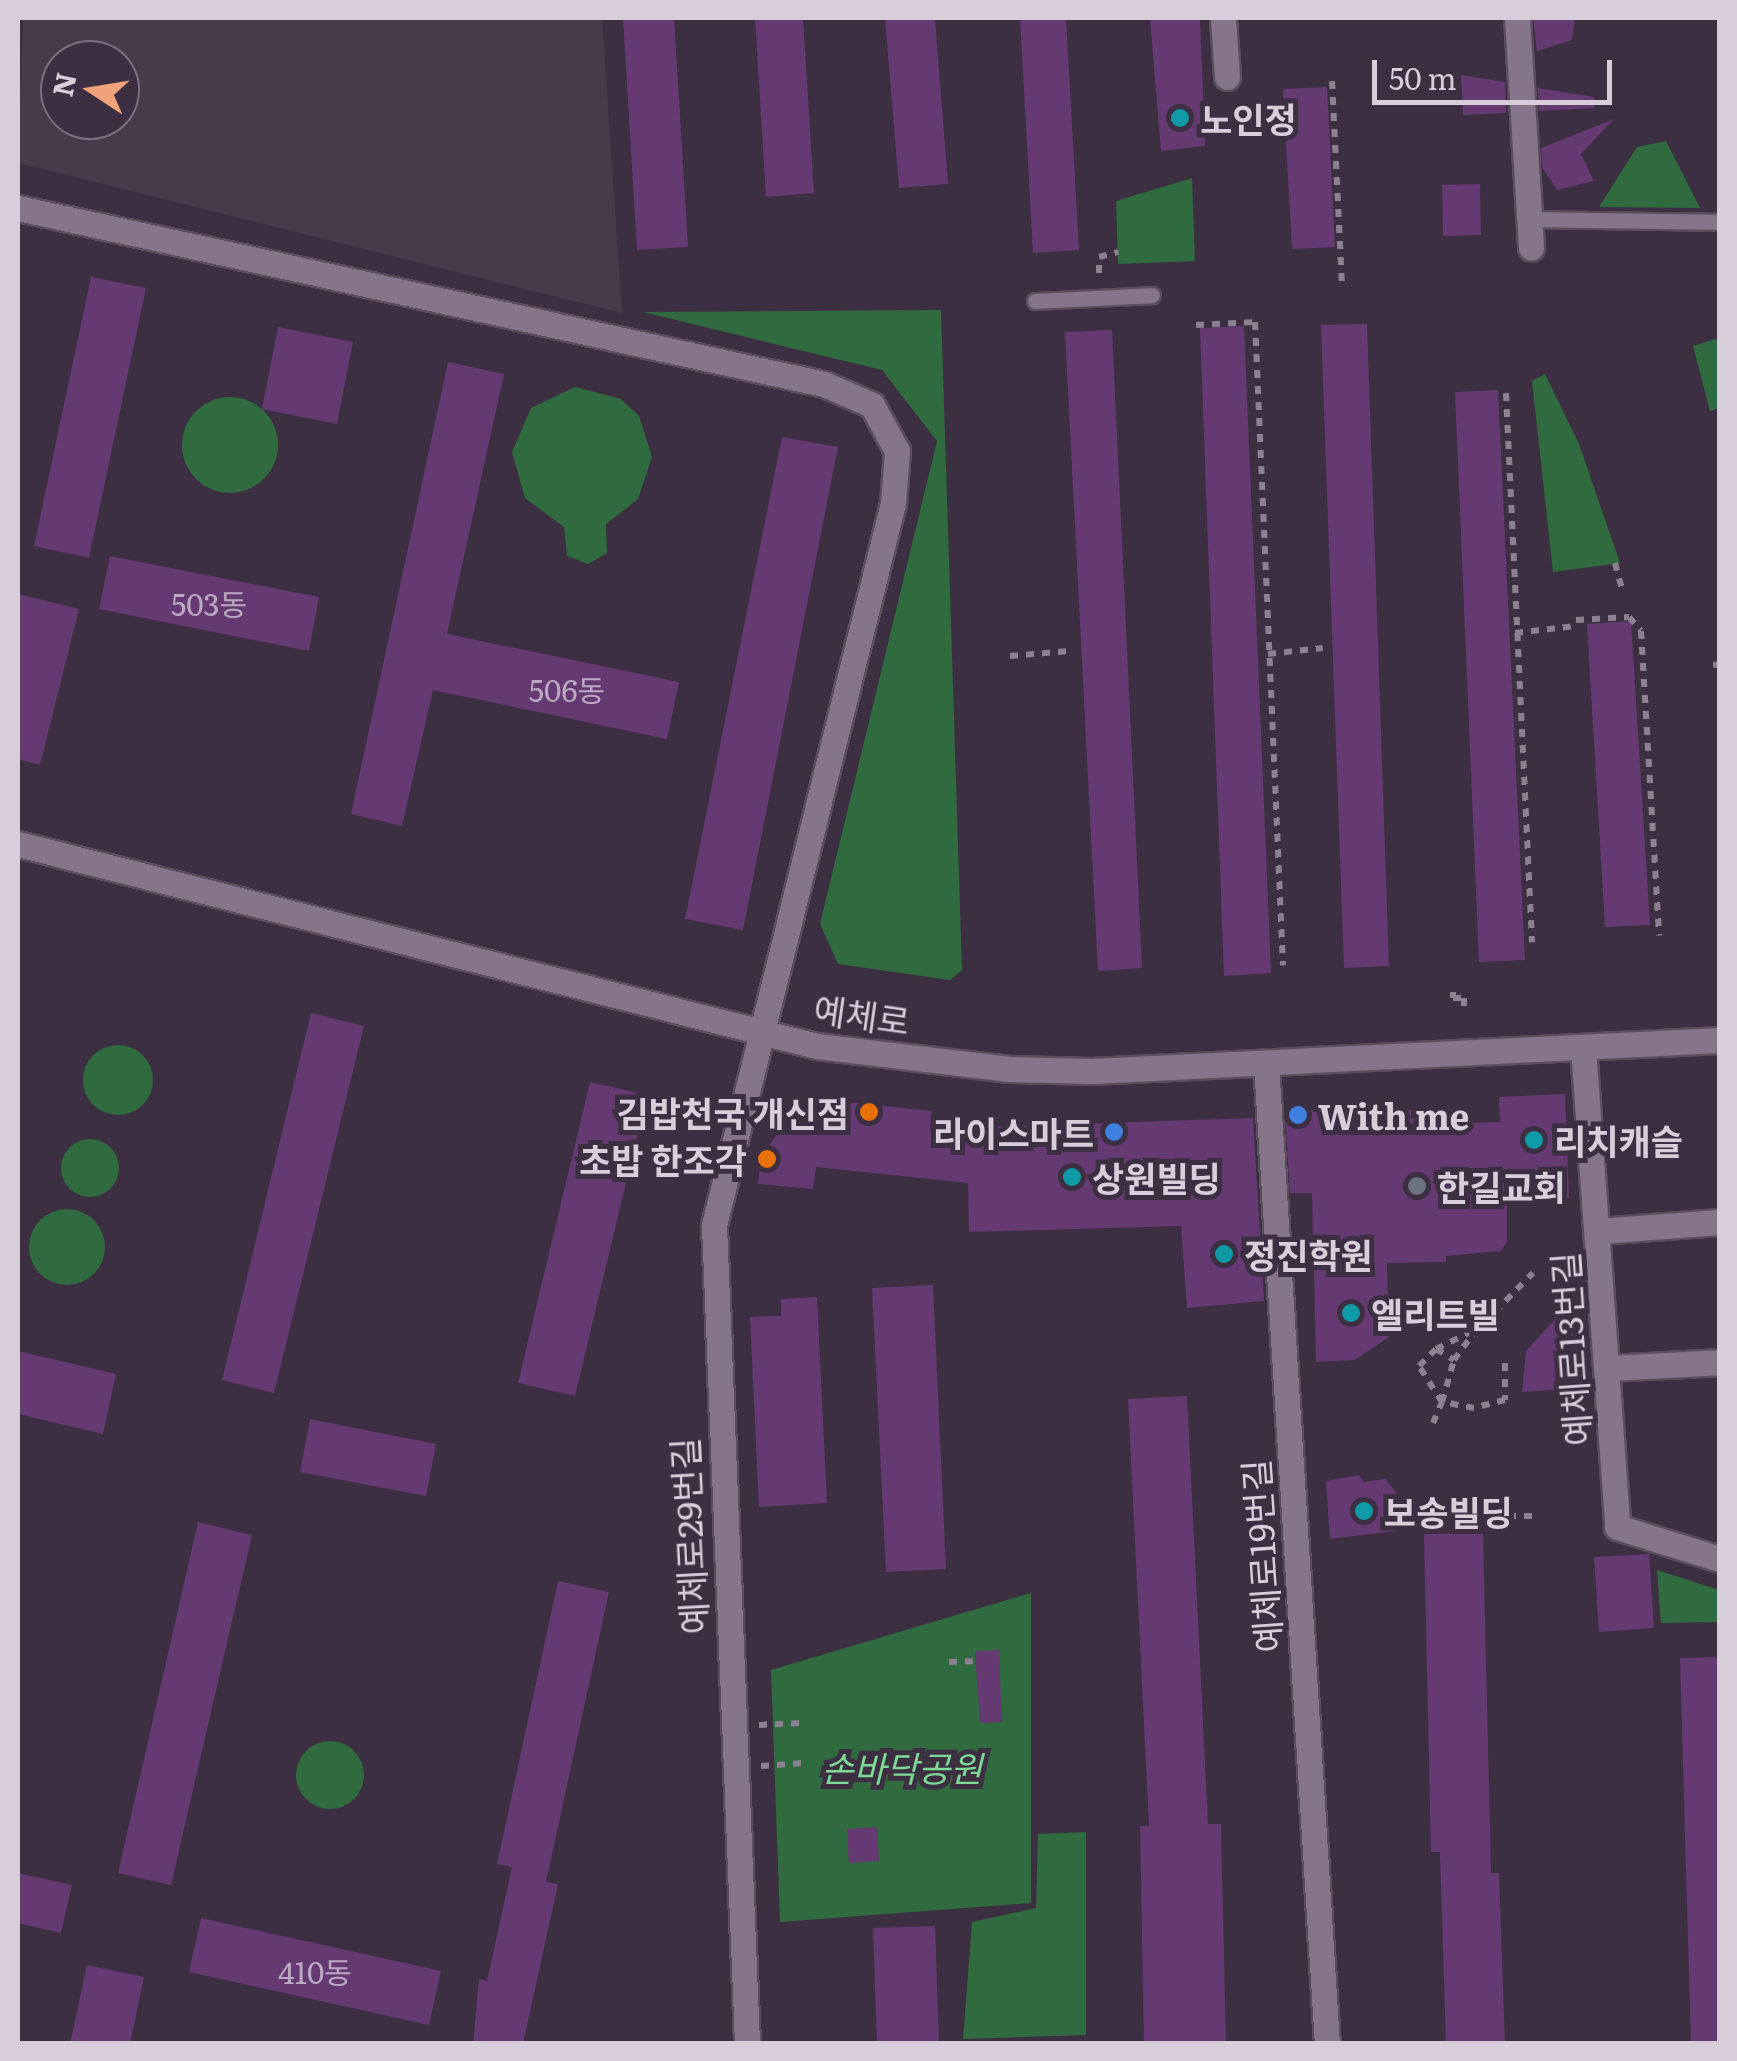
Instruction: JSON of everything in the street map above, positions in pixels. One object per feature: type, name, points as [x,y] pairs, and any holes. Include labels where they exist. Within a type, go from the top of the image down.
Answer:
[{"type":"street","points":[[1223,18],[1227,76]]},
{"type":"street","points":[[1517,18],[1532,248]]},
{"type":"street","name":"예체로29번길","points":[[18,208],[824,384],[872,405],[897,451],[893,503],[714,1225],[747,2044]]},
{"type":"street","name":"예체로","points":[[18,844],[818,1046],[1010,1068],[1266,1064],[1720,1040]]},
{"type":"street","name":"예체로13번길","points":[[1583,1047],[1617,1527],[1720,1559]]},
{"type":"street","name":"예체로19번길","points":[[1266,1064],[1327,2044]]},
{"type":"street","points":[[1597,1231],[1720,1222]]},
{"type":"street","points":[[1606,1368],[1720,1362]]},
{"type":"lane","points":[[1533,219],[1720,222]]},
{"type":"lane","points":[[1035,302],[1152,295]]},
{"type":"path","points":[[1332,81],[1342,288]]},
{"type":"path","points":[[1099,273],[1099,257],[1118,252]]},
{"type":"path","points":[[1196,325],[1255,322],[1282,965]]},
{"type":"path","points":[[1506,393],[1514,633],[1532,942]]},
{"type":"path","points":[[1615,563],[1622,590]]},
{"type":"path","points":[[1514,633],[1629,617],[1641,631],[1659,935]]},
{"type":"path","points":[[1268,654],[1323,648]]},
{"type":"path","points":[[1010,656],[1069,651]]},
{"type":"path","points":[[1453,992],[1453,998],[1464,998],[1464,1006]]},
{"type":"path","points":[[1434,1423],[1454,1360],[1532,1273]]},
{"type":"path","points":[[1477,1330],[1436,1349],[1419,1366],[1442,1402],[1474,1408],[1505,1400],[1505,1362]]},
{"type":"path","points":[[1436,1349],[1454,1360]]},
{"type":"path","points":[[1492,1516],[1537,1516]]},
{"type":"path","points":[[949,1662],[973,1660]]},
{"type":"path","points":[[752,1725],[802,1724]]},
{"type":"path","points":[[754,1766],[803,1763]]},
{"type":"shaded area","points":[[23,18],[602,18],[622,313],[18,163]]},
{"type":"green space","points":[[1666,141],[1700,208],[1599,207],[1637,147]]},
{"type":"green space","points":[[1192,178],[1195,261],[1118,264],[1116,201]]},
{"type":"green space","points":[[941,310],[962,970],[950,980],[838,964],[820,924],[937,441],[882,370],[643,312]]},
{"type":"green space","points":[[1719,338],[1719,408],[1710,411],[1693,346]]},
{"type":"green space","points":[[1545,374],[1579,444],[1620,563],[1553,572],[1532,381]]},
{"type":"green space","points":[[575,387],[621,399],[639,416],[652,457],[638,499],[606,524],[607,553],[588,564],[567,556],[564,527],[525,498],[512,452],[531,408]]},
{"type":"green space","points":[[230,397],[249,400],[264,411],[275,426],[275,464],[264,479],[249,490],[230,493],[211,490],[196,479],[185,464],[182,445],[185,426],[196,411],[211,400]]},
{"type":"green space","points":[[118,1045],[132,1047],[143,1055],[151,1066],[151,1094],[143,1105],[132,1113],[118,1115],[104,1113],[93,1105],[85,1094],[83,1080],[85,1066],[93,1055],[104,1047]]},
{"type":"green space","points":[[90,1139],[111,1147],[119,1168],[111,1189],[90,1197],[69,1189],[61,1168],[69,1147]]},
{"type":"green space","points":[[67,1209],[82,1211],[94,1220],[103,1232],[103,1262],[94,1274],[82,1283],[67,1285],[52,1283],[40,1274],[31,1262],[29,1247],[31,1232],[40,1220],[52,1211]]},
{"type":"green space","points":[[1657,1570],[1719,1590],[1719,1622],[1661,1623]]},
{"type":"green space","name":"손바닥공원","points":[[1031,1593],[1031,1903],[780,1922],[771,1670]]},
{"type":"green space","points":[[330,1741],[354,1751],[364,1775],[354,1799],[330,1809],[306,1799],[296,1775],[306,1751]]},
{"type":"green space","points":[[1086,1832],[1086,2035],[963,2039],[972,1922],[1036,1908],[1038,1834]]},
{"type":"building","points":[[623,18],[674,18],[688,247],[637,250]]},
{"type":"building","points":[[755,18],[803,18],[814,193],[766,197]]},
{"type":"building","points":[[885,18],[935,18],[948,184],[899,188]]},
{"type":"building","points":[[1020,18],[1066,18],[1079,250],[1033,253]]},
{"type":"building","points":[[1150,18],[1200,18],[1205,146],[1161,151]]},
{"type":"building","points":[[1533,18],[1575,18],[1572,40],[1537,51]]},
{"type":"building","points":[[1461,75],[1505,82],[1506,113],[1463,115]]},
{"type":"building","points":[[1327,87],[1335,247],[1292,249],[1283,89]]},
{"type":"building","points":[[1538,88],[1594,97],[1594,108],[1539,111]]},
{"type":"building","points":[[1614,119],[1581,154],[1594,181],[1557,190],[1542,167],[1541,148]]},
{"type":"building","points":[[1480,184],[1481,235],[1443,236],[1442,185]]},
{"type":"building","points":[[91,277],[146,288],[89,558],[34,546]]},
{"type":"building","points":[[1367,324],[1389,966],[1344,968],[1321,325]]},
{"type":"building","points":[[1244,326],[1271,973],[1224,976],[1200,328]]},
{"type":"building","points":[[278,327],[353,342],[337,424],[262,409]]},
{"type":"building","points":[[1112,330],[1142,968],[1098,971],[1065,332]]},
{"type":"building","points":[[448,362],[504,374],[447,634],[679,682],[667,739],[433,690],[402,826],[351,814]]},
{"type":"building","points":[[1498,390],[1525,960],[1479,962],[1455,392]]},
{"type":"building","points":[[782,437],[838,447],[743,930],[685,919]]},
{"type":"building","points":[[110,556],[319,597],[309,651],[99,609]]},
{"type":"building","points":[[18,594],[79,609],[40,765],[18,759]]},
{"type":"building","points":[[1631,621],[1650,925],[1605,927],[1587,624]]},
{"type":"building","points":[[311,1013],[364,1026],[274,1393],[222,1380]]},
{"type":"building","points":[[590,1082],[647,1095],[575,1396],[518,1383]]},
{"type":"building","points":[[1565,1094],[1569,1198],[1507,1202],[1507,1242],[1501,1251],[1446,1256],[1446,1262],[1387,1263],[1389,1337],[1355,1360],[1316,1362],[1312,1193],[1290,1193],[1285,1115],[1295,1110],[1444,1110],[1444,1124],[1500,1122],[1499,1097]]},
{"type":"building","points":[[845,1102],[932,1111],[930,1129],[1253,1118],[1264,1301],[1187,1308],[1181,1226],[969,1232],[968,1183],[816,1167],[813,1189],[758,1184],[761,1157],[780,1130],[821,1108],[843,1110]]},
{"type":"building","points":[[933,1285],[946,1569],[886,1572],[872,1288]]},
{"type":"building","points":[[817,1297],[827,1503],[759,1507],[750,1317],[781,1316],[781,1299]]},
{"type":"building","points":[[1569,1304],[1569,1330],[1581,1329],[1583,1388],[1522,1392],[1526,1351]]},
{"type":"building","points":[[18,1351],[116,1374],[103,1434],[18,1414]]},
{"type":"building","points":[[1187,1396],[1208,1824],[1221,1824],[1226,2044],[1144,2044],[1140,1826],[1149,1826],[1128,1399]]},
{"type":"building","points":[[310,1419],[436,1444],[426,1496],[300,1472]]},
{"type":"building","name":"보송빌딩","points":[[1359,1475],[1364,1482],[1385,1479],[1396,1492],[1403,1530],[1330,1539],[1326,1481]]},
{"type":"building","points":[[198,1522],[252,1535],[171,1885],[118,1873]]},
{"type":"building","points":[[1483,1533],[1491,1873],[1499,1873],[1505,2044],[1446,2044],[1440,1852],[1431,1852],[1424,1534]]},
{"type":"building","points":[[1649,1554],[1654,1628],[1599,1632],[1594,1557]]},
{"type":"building","points":[[558,1581],[609,1592],[546,1882],[558,1884],[523,2044],[473,2044],[479,1979],[487,1981],[512,1867],[497,1864]]},
{"type":"building","points":[[999,1650],[1002,1722],[980,1723],[975,1651]]},
{"type":"building","points":[[1720,1657],[1720,2044],[1691,2044],[1680,1658]]},
{"type":"building","points":[[877,1827],[879,1861],[849,1863],[847,1829]]},
{"type":"building","points":[[18,1873],[72,1885],[61,1933],[18,1923]]},
{"type":"building","points":[[201,1918],[441,1971],[429,2025],[189,1972]]},
{"type":"building","points":[[935,1926],[939,2044],[877,2044],[873,1928]]},
{"type":"building","points":[[87,1965],[144,1977],[130,2044],[70,2044]]},
{"type":"place","name":"노인정","points":[[1180,118]]},
{"type":"place","name":"김밥천국 개신점","points":[[869,1112]]},
{"type":"place","name":"With me","points":[[1298,1115]]},
{"type":"place","name":"라이스마트","points":[[1114,1132]]},
{"type":"place","name":"리치캐슬","points":[[1534,1140]]},
{"type":"place","name":"초밥 한조각","points":[[767,1159]]},
{"type":"place","name":"상원빌딩","points":[[1072,1177]]},
{"type":"place","name":"한길교회","points":[[1417,1186]]},
{"type":"place","name":"정진학원","points":[[1224,1254]]},
{"type":"place","name":"엘리트빌","points":[[1351,1313]]},
{"type":"place","name":"보송빌딩","points":[[1364,1511]]}]
